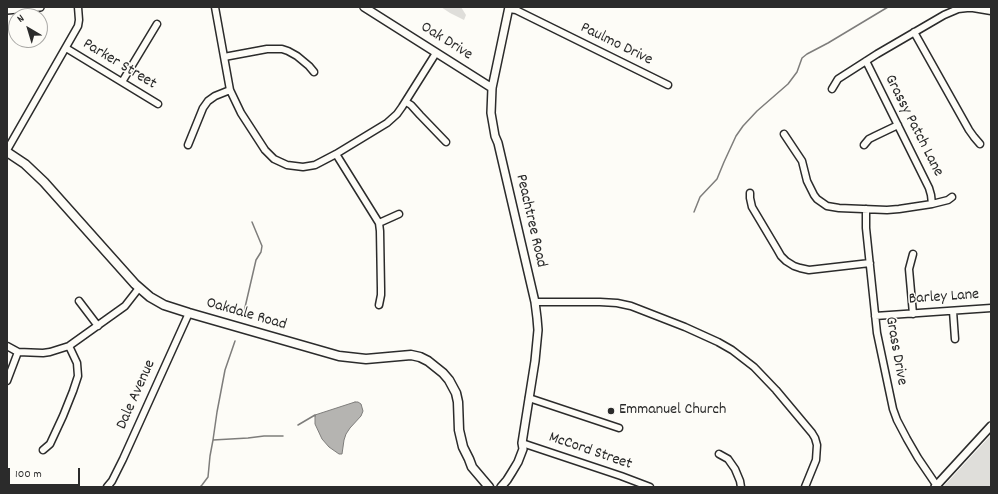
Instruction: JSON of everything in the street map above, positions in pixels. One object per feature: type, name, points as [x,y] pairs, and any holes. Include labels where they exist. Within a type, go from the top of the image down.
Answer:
[{"type":"main road","name":"Oakdale Road","points":[[7,151],[25,164],[44,182],[139,288],[150,297],[164,305],[339,356],[366,359],[411,355],[428,361],[443,373],[449,380],[456,393],[458,402],[459,430],[463,447],[472,467],[488,487]]},
{"type":"main road","name":"Oakdale Road","points":[[469,459],[490,480],[492,487]]},
{"type":"street","points":[[7,10],[40,7]]},
{"type":"street","points":[[7,151],[66,48],[79,22],[78,7]]},
{"type":"street","points":[[215,7],[230,90],[241,113],[265,150],[280,163],[293,166],[304,167],[322,162],[387,123],[397,114],[406,102],[436,53]]},
{"type":"street","name":"Oak Drive","points":[[364,7],[492,88]]},
{"type":"street","name":"Paulmo Drive","points":[[509,8],[516,10],[668,85]]},
{"type":"street","name":"Peachtree Road","points":[[499,487],[508,480],[523,449],[522,443],[530,398],[538,335],[535,302],[495,136],[491,113],[492,88],[509,8]]},
{"type":"street","points":[[832,89],[838,79],[944,15],[958,9],[973,8],[991,11]]},
{"type":"street","points":[[122,82],[157,24]]},
{"type":"street","points":[[914,32],[969,130],[980,144]]},
{"type":"street","name":"Parker Street","points":[[66,48],[158,104]]},
{"type":"street","points":[[224,57],[267,49],[282,49],[297,56],[314,72]]},
{"type":"street","name":"Grassy Patch Lane","points":[[866,61],[929,188],[932,204]]},
{"type":"street","points":[[188,145],[203,108],[208,101],[215,96],[230,90]]},
{"type":"street","points":[[406,102],[411,105],[446,142]]},
{"type":"street","points":[[864,145],[875,136],[898,125]]},
{"type":"street","points":[[784,134],[802,161],[810,189],[817,199],[833,208],[899,209],[932,204],[952,198]]},
{"type":"street","points":[[336,154],[379,223],[382,288],[379,305]]},
{"type":"street","points":[[750,193],[752,207],[781,256],[794,266],[809,270],[870,263]]},
{"type":"street","name":"Grass Drive","points":[[866,209],[866,228],[878,340],[893,409],[907,439],[936,486]]},
{"type":"street","points":[[379,223],[399,214]]},
{"type":"street","points":[[913,254],[909,269],[913,314]]},
{"type":"street","points":[[7,346],[18,352],[50,352],[69,346],[125,306],[139,288]]},
{"type":"street","points":[[80,301],[98,326]]},
{"type":"street","points":[[535,302],[600,302],[624,304],[685,327],[732,350],[754,367],[776,390],[815,438],[817,445],[816,460],[805,487]]},
{"type":"street","name":"Barley Lane","points":[[875,316],[991,308]]},
{"type":"street","points":[[954,311],[955,339]]},
{"type":"street","name":"Dale Avenue","points":[[107,487],[112,481],[123,459],[189,313]]},
{"type":"street","points":[[43,450],[50,444],[63,416],[78,376],[77,363],[69,346]]},
{"type":"street","points":[[7,381],[18,352]]},
{"type":"street","points":[[530,398],[619,428]]},
{"type":"street","points":[[936,486],[991,426]]},
{"type":"street","name":"McCord Street","points":[[522,443],[650,487]]},
{"type":"street","points":[[719,454],[728,459],[736,469],[741,487]]},
{"type":"shaded area","points":[[441,7],[461,7],[466,15],[464,20],[450,13]]},
{"type":"shaded area","points":[[355,402],[361,404],[363,411],[361,416],[346,434],[342,454],[339,454],[329,447],[322,439],[315,424],[315,415]]},
{"type":"shaded area","points":[[991,435],[991,487],[943,487]]},
{"type":"waterway","points":[[694,212],[700,197],[717,179],[736,136],[743,126],[757,111],[788,84],[797,72],[802,58],[888,7]]},
{"type":"waterway","points":[[243,316],[256,260],[261,252],[262,246],[252,222]]},
{"type":"waterway","points":[[213,440],[225,370],[235,341]]},
{"type":"waterway","points":[[298,425],[315,416]]},
{"type":"waterway","points":[[200,487],[208,477],[213,440],[283,436]]},
{"type":"place","name":"Emmanuel Church","points":[[611,411]]}]
